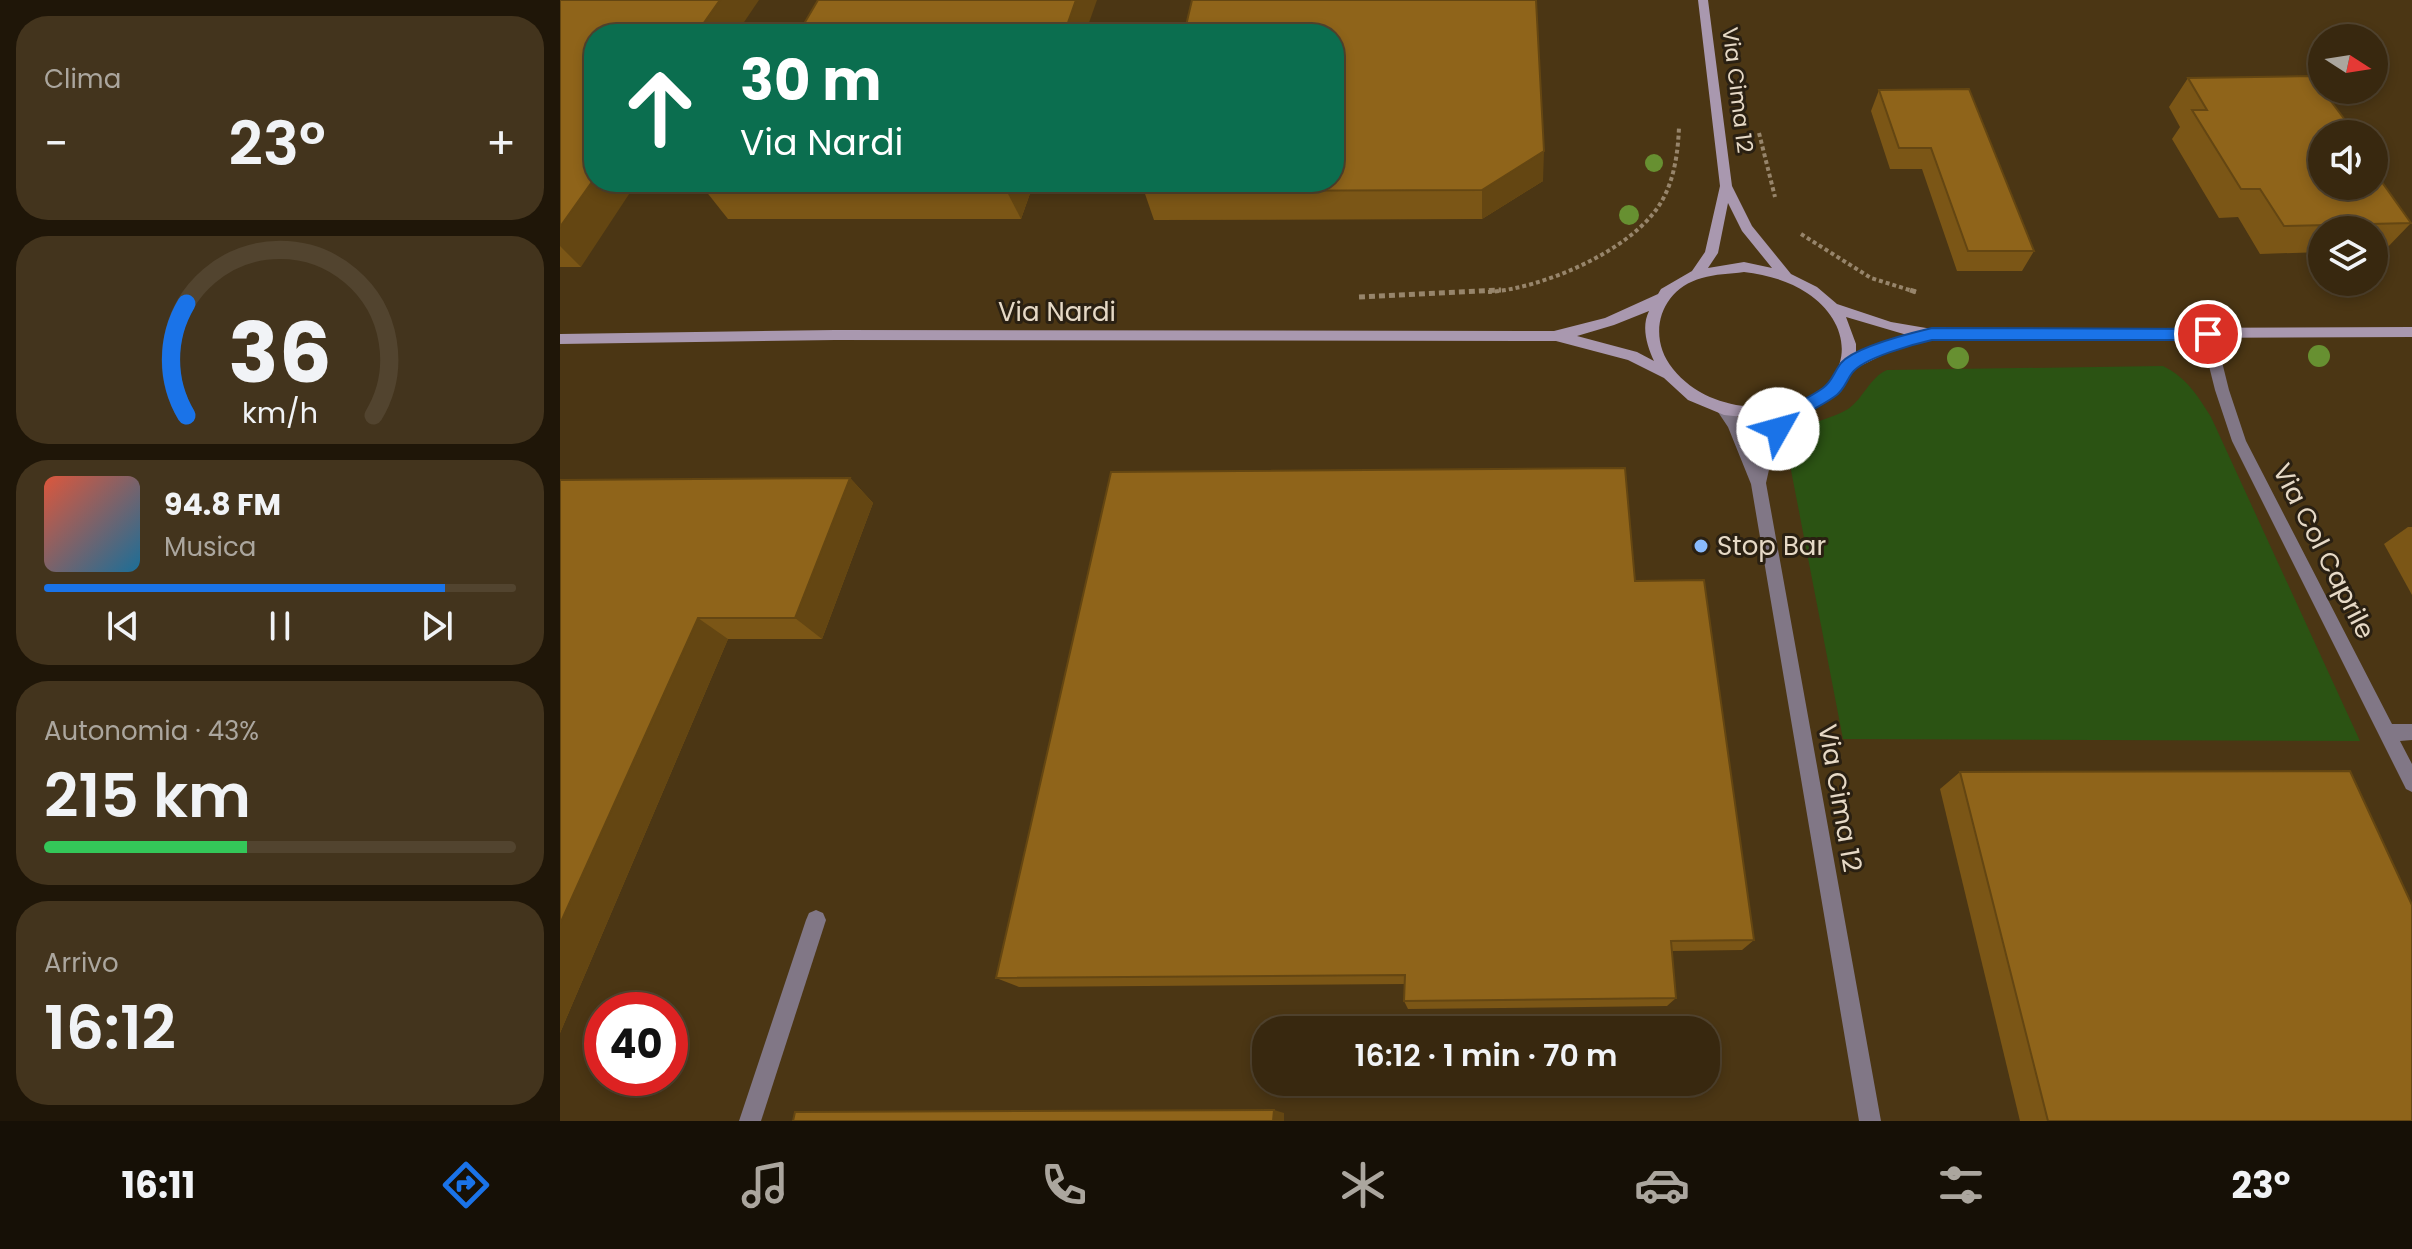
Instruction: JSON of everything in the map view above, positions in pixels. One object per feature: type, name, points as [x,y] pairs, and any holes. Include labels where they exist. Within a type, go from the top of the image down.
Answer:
[{"type":"main road","name":"Via Cima 12","points":[[1703,0],[1726,186]]},
{"type":"main road","points":[[1697,273],[1711,253],[1726,186]]},
{"type":"main road","points":[[1726,186],[1747,228],[1787,276]]},
{"type":"main road","points":[[1554,336],[1605,326],[1633,315],[1661,298],[1676,283],[1697,273],[1744,267],[1787,276],[1812,290],[1833,308],[1875,323],[1932,334],[2412,332]]},
{"type":"main road","points":[[1661,298],[1649,328],[1656,358],[1665,373]]},
{"type":"main road","points":[[1554,336],[1632,356],[1665,373],[1687,392],[1723,409],[1762,415],[1793,411],[1829,392],[1840,381],[1847,366],[1849,340],[1833,308]]},
{"type":"main road","points":[[1847,366],[1895,343],[1932,334]]},
{"type":"main road","name":"Via Nardi","points":[[560,339],[835,335],[1554,336]]},
{"type":"street","name":"Via Col Caprile","points":[[2208,334],[2239,441],[2412,783]]},
{"type":"street","points":[[1723,409],[1734,425],[1759,484]]},
{"type":"street","points":[[1759,484],[1766,451],[1793,411]]},
{"type":"street","name":"Via Cima 12","points":[[1759,484],[1870,1121]]},
{"type":"street","points":[[2387,733],[2412,732]]},
{"type":"street","points":[[750,1121],[816,920]]},
{"type":"path","points":[[1355,297],[1493,292],[1513,288],[1605,251],[1633,233],[1658,209],[1671,175],[1679,126]]},
{"type":"path","points":[[1758,127],[1777,203]]},
{"type":"path","points":[[1796,230],[1871,278],[1930,296]]},
{"type":"green space","points":[[2163,366],[2185,381],[2211,417],[2360,741],[1843,739],[1790,465],[1793,446],[1799,434],[1812,424],[1848,409],[1887,370]]},
{"type":"building","points":[[560,0],[720,0],[703,24],[584,24],[585,192],[560,227]]},
{"type":"building","points":[[818,0],[1076,0],[1068,24],[804,24]]},
{"type":"building","points":[[1192,0],[1536,0],[1544,151],[1482,190],[1344,190],[1344,24],[1186,24]]},
{"type":"building","points":[[2308,76],[2308,104],[2333,104],[2345,120],[2308,120],[2308,200],[2388,200],[2388,191],[2411,223],[2388,224],[2388,216],[2308,216],[2308,225],[2284,226],[2260,189],[2241,189],[2192,110],[2207,110],[2188,78]]},
{"type":"building","points":[[1969,89],[2034,251],[1968,251],[1931,148],[1899,148],[1879,90]]},
{"type":"building","points":[[1625,468],[1635,581],[1704,580],[1754,940],[1671,941],[1676,998],[1404,1001],[1405,975],[996,978],[1111,472]]},
{"type":"building","points":[[850,478],[795,618],[698,618],[560,924],[560,480]]},
{"type":"building","points":[[2350,771],[2412,905],[2412,1121],[2048,1121],[1960,772]]},
{"type":"building","points":[[1274,1110],[1273,1121],[793,1121],[795,1112]]},
{"type":"place","name":"Stop Bar","points":[[1701,546]]},
{"type":"route","points":[[1778,429],[1793,411],[1807,407],[1829,392],[1840,381],[1847,366],[1895,343],[1932,334],[2208,334]]}]
